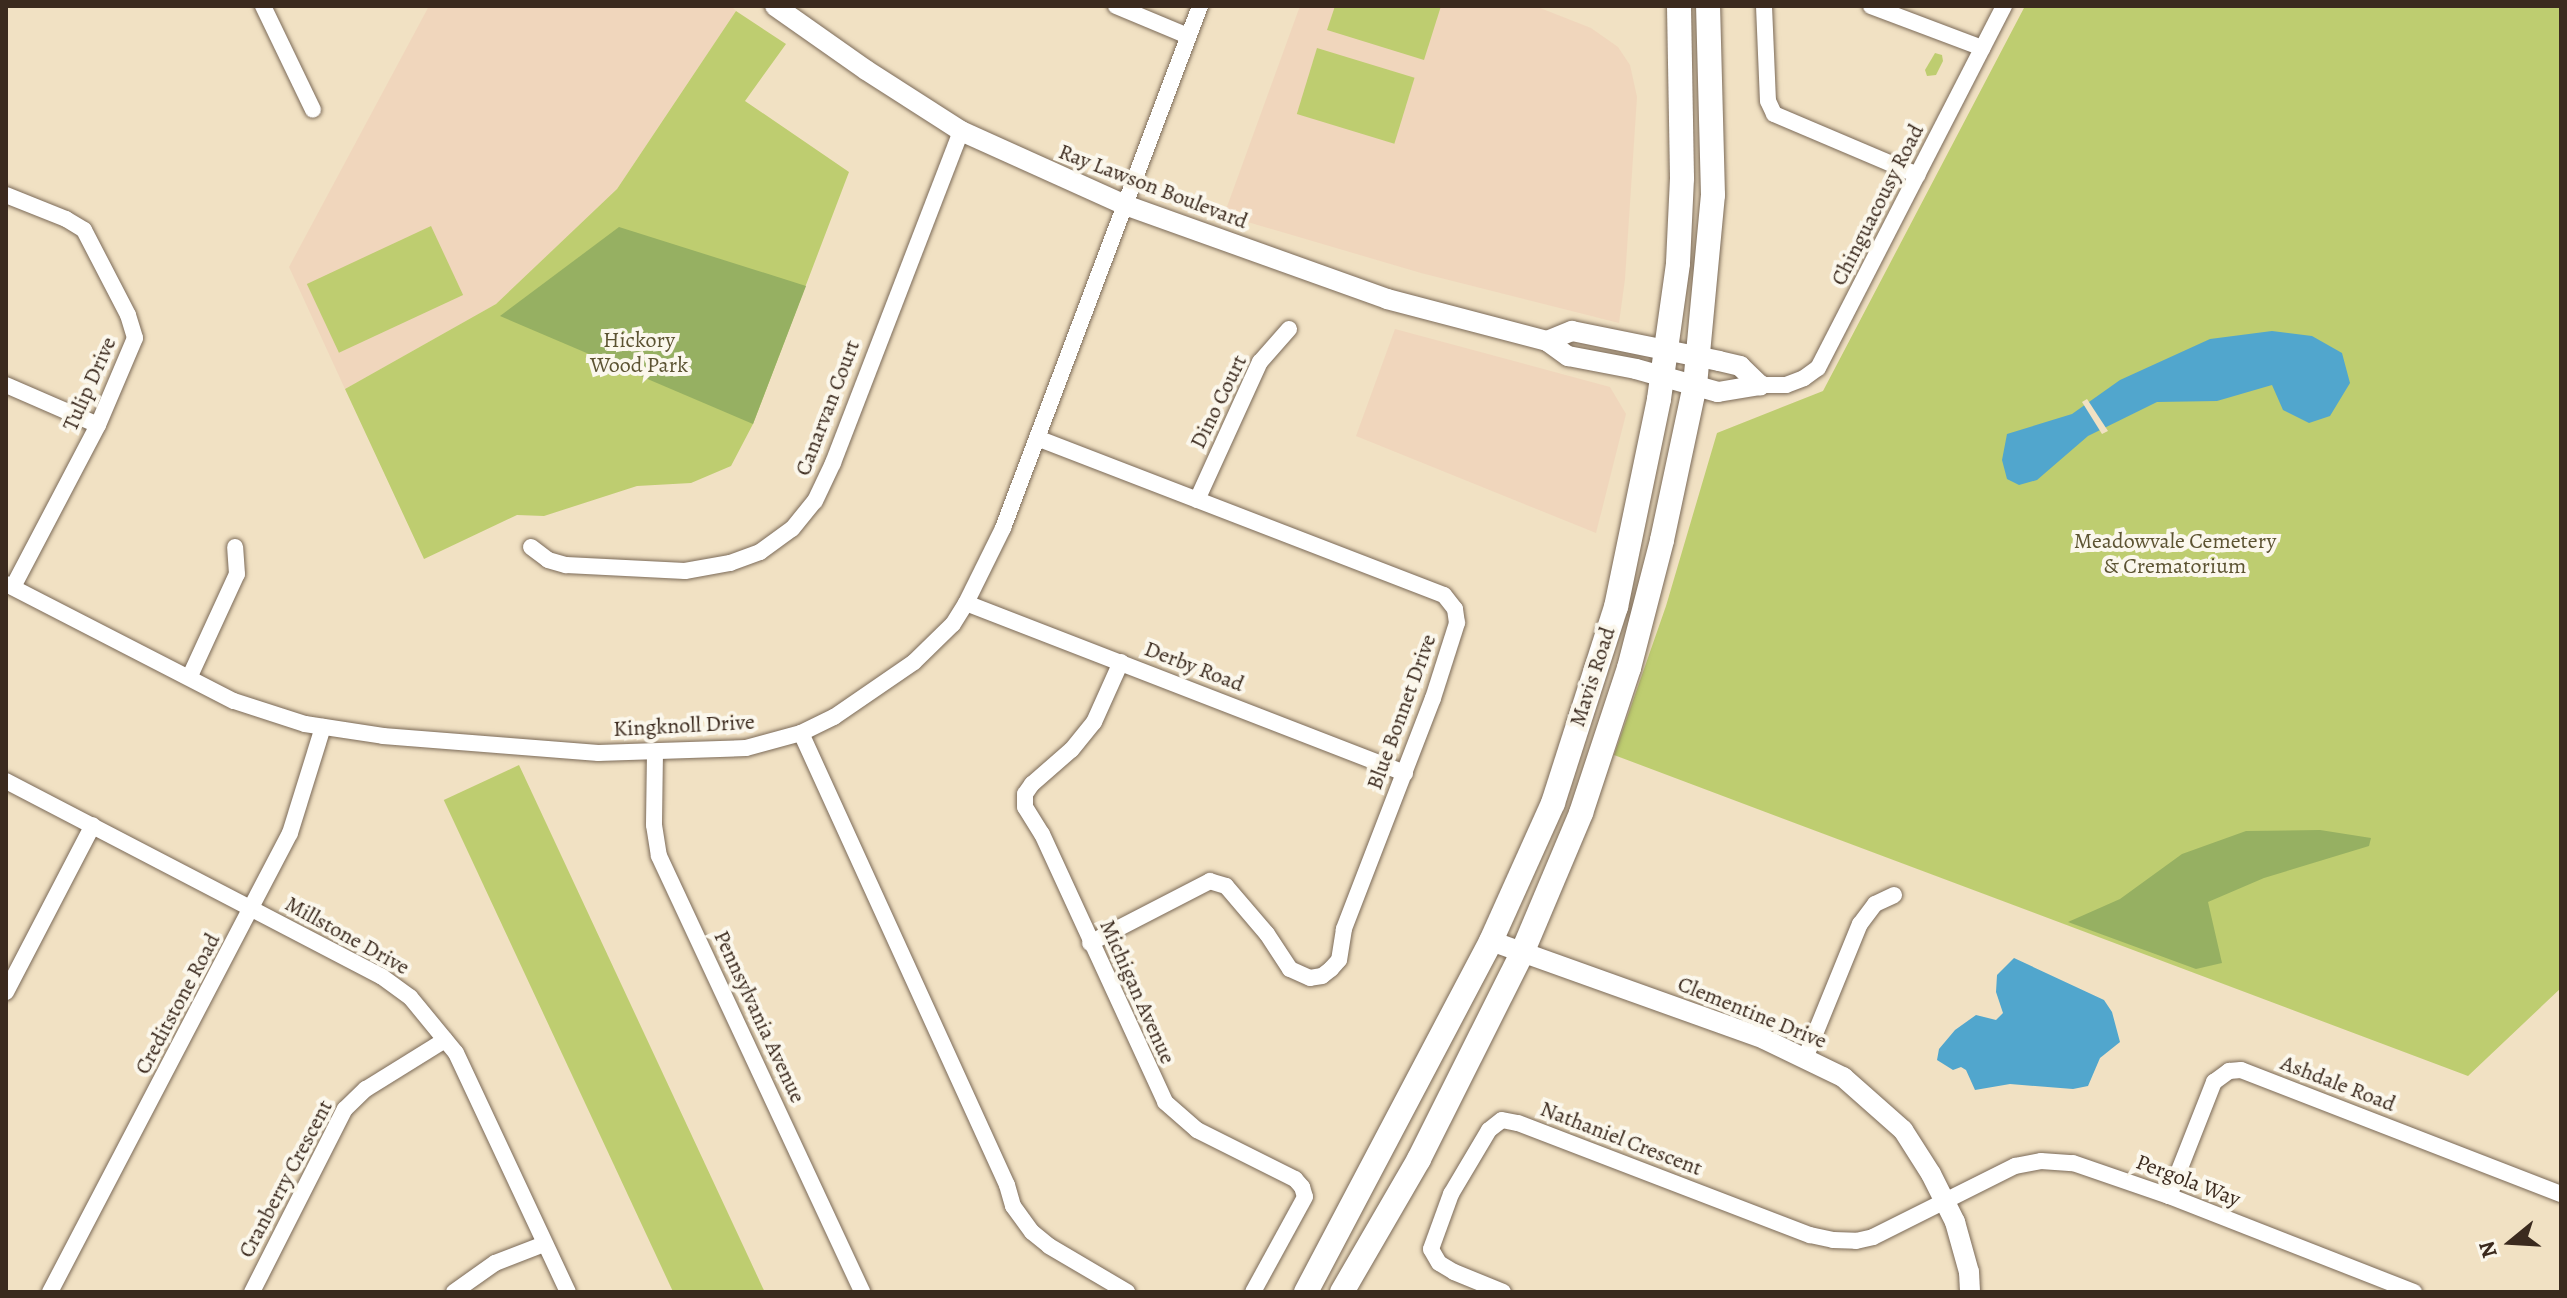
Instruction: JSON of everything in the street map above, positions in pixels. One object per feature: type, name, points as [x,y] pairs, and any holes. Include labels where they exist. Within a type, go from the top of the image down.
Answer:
[{"type":"main road","name":"Mavis Road","points":[[1306,1292],[1491,941],[1553,803],[1616,607],[1663,376],[1678,263],[1682,178],[1679,6]]},
{"type":"main road","name":"Mavis Road","points":[[1344,1288],[1419,1159],[1522,953],[1581,813],[1629,668],[1662,540],[1699,357],[1713,195],[1708,6]]},
{"type":"main road","points":[[1318,1269],[1344,1288]]},
{"type":"street","points":[[263,6],[313,110]]},
{"type":"street","name":"Ray Lawson Boulevard","points":[[775,6],[855,63],[961,131],[1125,205],[1387,299],[1547,341],[1568,356],[1663,376],[1718,392],[1760,385]]},
{"type":"street","points":[[1116,6],[1188,36]]},
{"type":"street","name":"Kingknoll Drive","points":[[10,586],[261,712],[323,727],[383,736],[598,753],[655,752],[746,748],[801,733],[834,717],[938,642],[966,603],[1003,528],[1200,6]]},
{"type":"street","points":[[1764,6],[1768,101],[1774,114],[1918,175]]},
{"type":"street","points":[[1871,6],[1982,48]]},
{"type":"street","name":"Chinguacousy Road","points":[[1760,385],[1786,385],[1818,368],[2004,6]]},
{"type":"street","name":"Canarvan Court","points":[[531,547],[548,560],[566,565],[685,571],[730,563],[760,552],[792,529],[815,501],[833,463],[961,131]]},
{"type":"street","name":"Tulip Drive","points":[[6,195],[84,230],[128,315],[135,338],[98,425],[10,586]]},
{"type":"street","name":"Dino Court","points":[[1197,500],[1260,362],[1289,329]]},
{"type":"street","name":"Ray Lawson Boulevard","points":[[1547,341],[1572,331],[1666,350],[1740,366],[1760,385]]},
{"type":"street","points":[[6,385],[98,425]]},
{"type":"street","name":"Blue Bonnet Drive","points":[[1037,438],[1444,595],[1455,609],[1457,623],[1405,773],[1344,929],[1339,960],[1322,976],[1310,978],[1290,969],[1267,934],[1226,886],[1210,881],[1090,943]]},
{"type":"street","points":[[190,676],[237,574],[235,547]]},
{"type":"street","name":"Derby Road","points":[[966,603],[1405,773]]},
{"type":"street","name":"Michigan Avenue","points":[[1121,662],[1087,733],[1025,794],[1025,807],[1042,834],[1165,1102],[1197,1130],[1295,1179],[1302,1187],[1305,1197],[1253,1292]]},
{"type":"street","name":"Creditstone Road","points":[[50,1292],[253,909],[304,797],[323,727]]},
{"type":"street","points":[[801,733],[1007,1185],[1013,1206],[1032,1232],[1049,1246],[1127,1292]]},
{"type":"street","name":"Pennsylvania Avenue","points":[[655,752],[654,825],[659,856],[862,1292]]},
{"type":"street","name":"Millstone Drive","points":[[6,781],[381,976],[410,997],[445,1040],[471,1083],[568,1292]]},
{"type":"street","points":[[6,992],[93,825]]},
{"type":"street","points":[[1806,1056],[1860,924],[1875,904],[1894,895]]},
{"type":"street","name":"Clementine Drive","points":[[1491,941],[1806,1056],[1843,1077],[1903,1130],[1945,1203],[1969,1272],[1970,1292]]},
{"type":"street","name":"Cranberry Crescent","points":[[252,1292],[345,1109],[376,1083],[445,1040]]},
{"type":"street","name":"Ashdale Road","points":[[2169,1196],[2214,1082],[2229,1071],[2241,1070],[2561,1194]]},
{"type":"street","name":"Nathaniel Crescent","points":[[1503,1292],[1454,1272],[1439,1263],[1431,1249],[1451,1194],[1489,1130],[1502,1120],[1518,1123],[1810,1235],[1833,1240],[1856,1241],[1873,1237],[1945,1203]]},
{"type":"street","name":"Pergola Way","points":[[1945,1203],[2015,1166],[2041,1161],[2093,1168],[2414,1292]]},
{"type":"street","points":[[454,1292],[495,1263],[544,1244]]},
{"type":"shaded area","points":[[429,6],[731,6],[736,11],[617,189],[496,304],[345,389],[289,267]]},
{"type":"shaded area","points":[[1300,6],[1535,6],[1591,28],[1618,47],[1630,65],[1637,97],[1625,279],[1619,323],[1421,273],[1224,215]]},
{"type":"shaded area","points":[[1395,329],[1610,387],[1626,414],[1596,533],[1356,436]]},
{"type":"green space","points":[[1335,6],[1441,6],[1424,60],[1327,30]]},
{"type":"green space","name":"Meadowvale Cemetery & Crematorium","points":[[2025,6],[2561,6],[2561,988],[2468,1076],[1614,755],[1666,606],[1717,433],[1823,391]]},
{"type":"green space","name":"Hickory Wood Park","points":[[736,11],[786,44],[745,101],[849,172],[753,424],[731,466],[691,483],[637,486],[544,516],[517,515],[424,559],[345,389],[496,304],[617,189]]},
{"type":"green space","points":[[1317,48],[1415,78],[1394,144],[1297,114]]},
{"type":"green space","points":[[1935,53],[1942,55],[1943,61],[1936,75],[1927,76],[1925,70]]},
{"type":"green space","points":[[431,226],[463,295],[339,353],[307,284]]},
{"type":"green space","points":[[619,227],[806,286],[753,424],[500,316]]},
{"type":"green space","points":[[519,765],[765,1292],[673,1292],[444,800]]},
{"type":"green space","points":[[2320,830],[2371,838],[2369,846],[2264,878],[2208,902],[2222,963],[2196,969],[2068,922],[2120,899],[2182,854],[2246,831]]},
{"type":"water","points":[[2272,331],[2312,336],[2342,353],[2350,383],[2330,416],[2309,423],[2283,410],[2272,385],[2217,401],[2157,402],[2088,436],[2037,480],[2019,485],[2007,479],[2002,460],[2007,434],[2072,414],[2120,380],[2210,339]]},
{"type":"water","points":[[2014,958],[2104,1000],[2112,1012],[2120,1042],[2100,1058],[2088,1086],[2073,1089],[2010,1084],[1975,1090],[1966,1070],[1961,1067],[1953,1070],[1937,1060],[1939,1049],[1955,1030],[1976,1015],[1996,1020],[2003,1013],[1996,992],[1997,975]]},
{"type":"pier","points":[[2087,399],[2108,431],[2102,434],[2082,402]]}]
